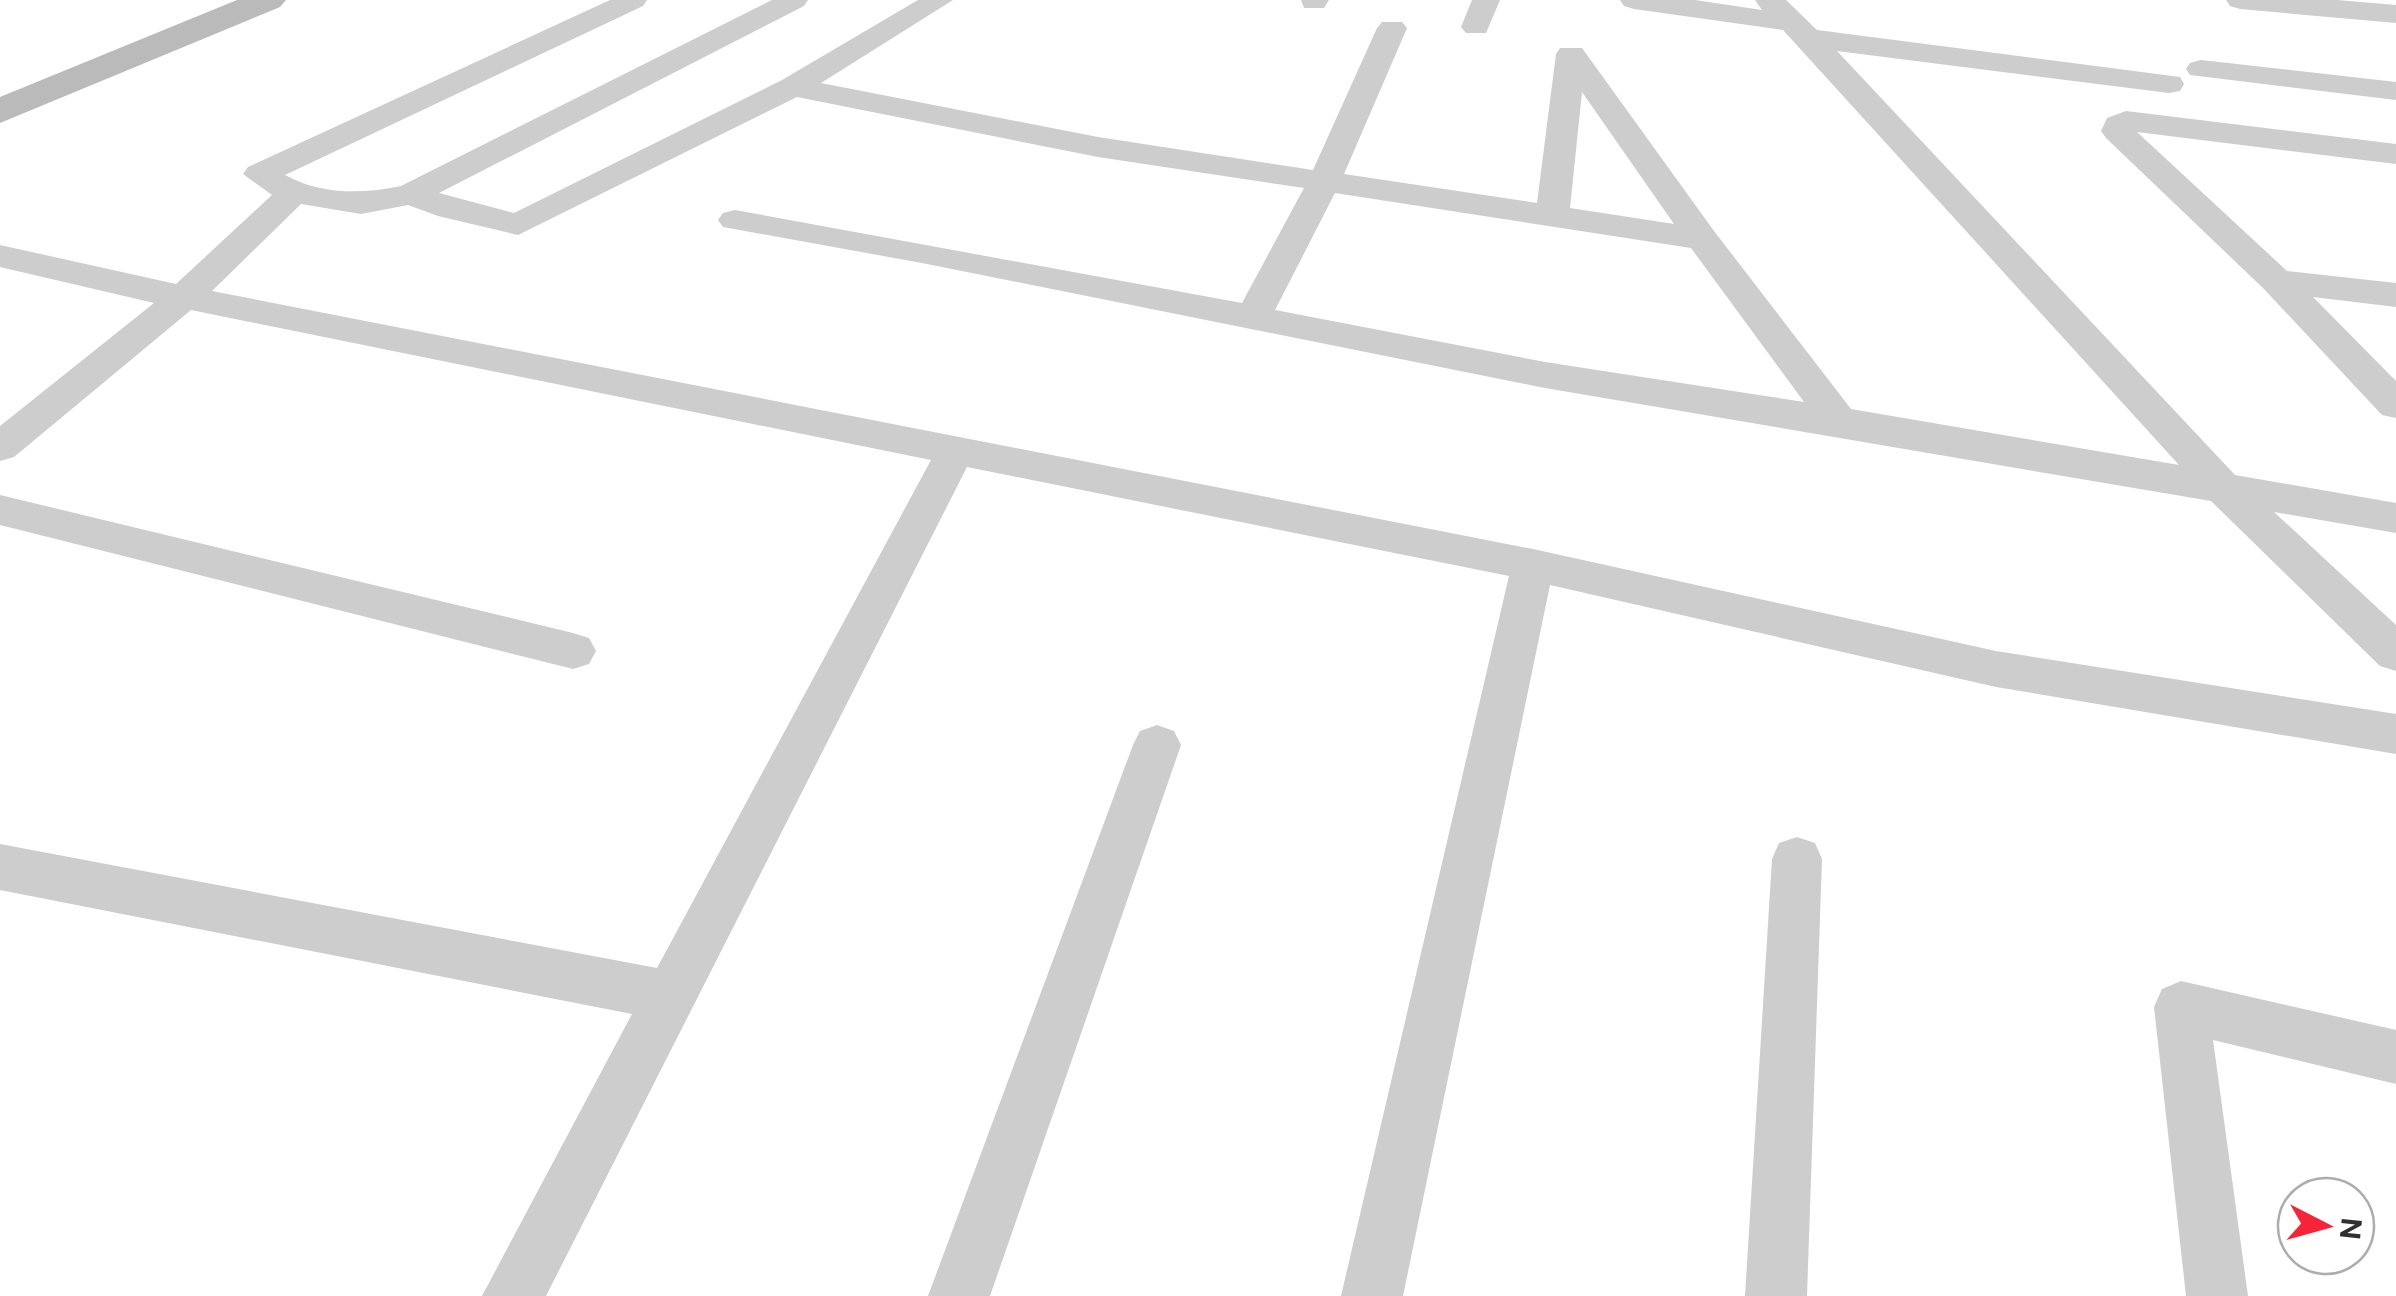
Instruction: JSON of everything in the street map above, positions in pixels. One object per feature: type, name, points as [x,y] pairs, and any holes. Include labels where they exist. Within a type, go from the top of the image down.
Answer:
[{"type":"street","points":[[0,111],[268,0]]},
{"type":"street","points":[[633,0],[260,174],[293,193],[361,204],[410,194],[794,0]]},
{"type":"street","points":[[410,194],[450,209],[518,224],[793,87],[939,0]]},
{"type":"street","points":[[1634,0],[1790,21],[2169,84]]},
{"type":"street","points":[[2240,0],[2396,14]]},
{"type":"street","points":[[1790,21],[2224,488],[2396,653]]},
{"type":"street","points":[[1252,317],[1323,184],[1392,28]]},
{"type":"street","points":[[1552,217],[1571,54],[1702,239],[1839,421]]},
{"type":"street","points":[[2201,69],[2396,91]]},
{"type":"street","points":[[793,87],[934,117],[1323,184],[1702,239]]},
{"type":"street","points":[[2396,154],[2126,122],[2118,125],[2117,131],[2276,281],[2396,405]]},
{"type":"street","points":[[0,446],[184,298],[293,193]]},
{"type":"street","points":[[735,220],[1545,375],[1839,421],[2396,518]]},
{"type":"street","points":[[0,256],[184,298],[1533,565],[1996,669],[2396,734]]},
{"type":"street","points":[[2276,281],[2396,295]]},
{"type":"street","points":[[512,1296],[956,450]]},
{"type":"street","points":[[0,510],[573,651]]},
{"type":"street","points":[[1372,1296],[1533,565]]},
{"type":"street","points":[[959,1296],[1157,745]]},
{"type":"street","points":[[1776,1296],[1796,859]]},
{"type":"street","points":[[0,867],[670,996]]},
{"type":"street","points":[[2217,1296],[2182,1008],[2396,1057]]}]
